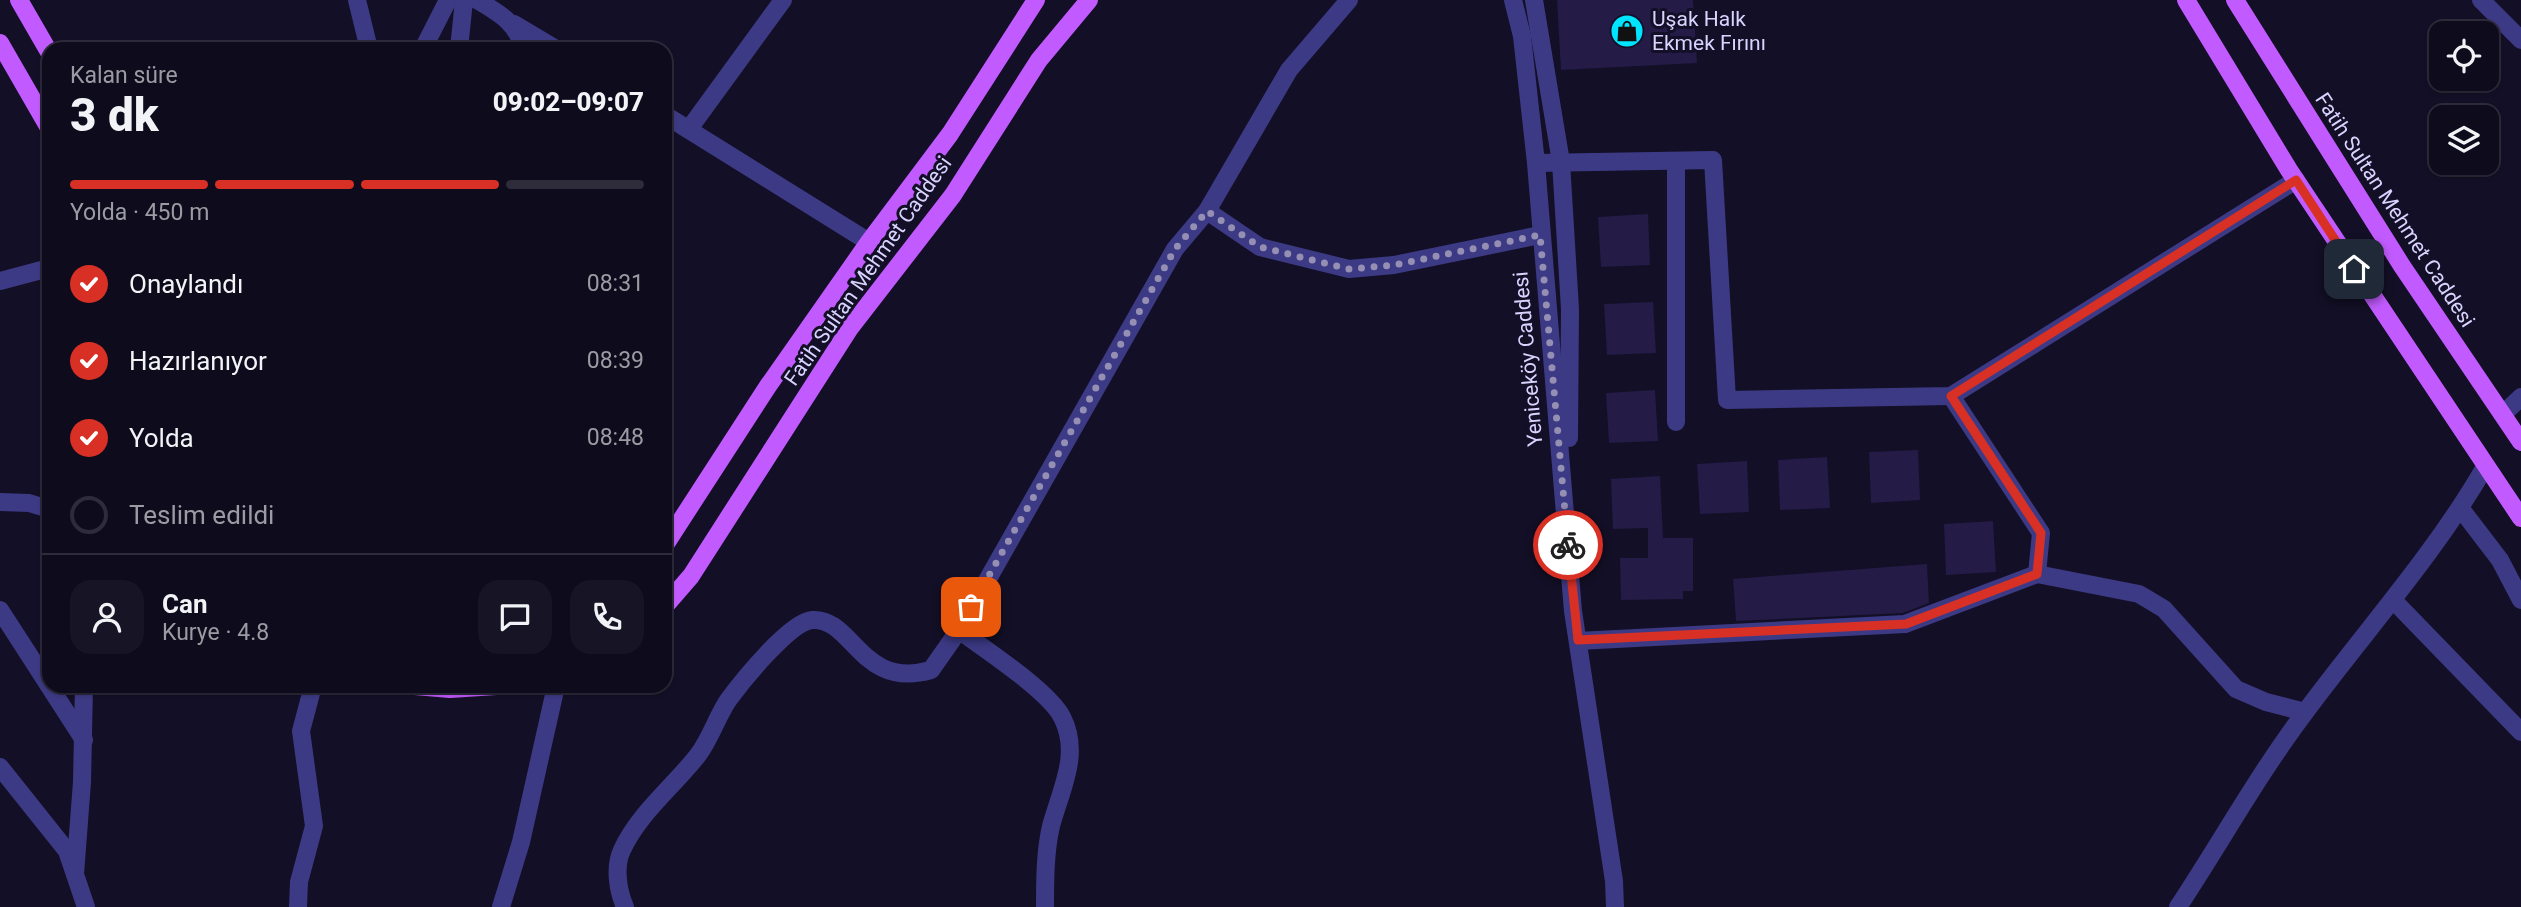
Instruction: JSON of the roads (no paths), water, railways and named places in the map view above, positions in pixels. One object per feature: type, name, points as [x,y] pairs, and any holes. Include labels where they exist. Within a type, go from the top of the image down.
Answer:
[{"type":"main road","points":[[19,0],[43,42]]},
{"type":"main road","name":"Fatih Sultan Mehmet Caddesi","points":[[672,537],[768,386],[869,242],[950,134],[1036,0]]},
{"type":"main road","name":"Fatih Sultan Mehmet Caddesi","points":[[672,598],[691,576],[850,328],[953,195],[1039,61],[1089,0]]},
{"type":"main road","points":[[2186,0],[2296,180],[2484,467],[2521,518]]},
{"type":"main road","name":"Fatih Sultan Mehmet Caddesi","points":[[2235,0],[2402,266],[2521,442]]},
{"type":"main road","points":[[0,43],[42,116]]},
{"type":"street","points":[[358,0],[367,42]]},
{"type":"street","points":[[426,42],[447,0]]},
{"type":"street","points":[[460,42],[464,0]]},
{"type":"street","points":[[477,0],[544,42]]},
{"type":"street","points":[[689,130],[783,0]]},
{"type":"street","points":[[625,907],[618,890],[621,853],[636,826],[700,753],[729,700],[794,626],[813,620],[830,623],[870,661],[891,672],[910,676],[931,670],[959,630],[1175,249],[1207,211],[1289,70],[1349,0]]},
{"type":"street","name":"Yeniceköy Caddesi","points":[[1513,0],[1522,36],[1561,460]]},
{"type":"street","name":"Yeniceköy Caddesi","points":[[1534,0],[1561,162],[1570,309],[1569,448],[1561,460]]},
{"type":"street","points":[[2481,0],[2521,40]]},
{"type":"street","points":[[510,22],[521,42]]},
{"type":"street","points":[[672,119],[869,242]]},
{"type":"street","points":[[1535,163],[1713,160],[1727,400],[1951,396],[2296,180]]},
{"type":"street","points":[[1676,162],[1676,422]]},
{"type":"street","points":[[1207,211],[1260,247],[1349,269],[1394,265],[1540,235]]},
{"type":"street","points":[[0,281],[42,270]]},
{"type":"street","points":[[1951,396],[2041,533],[2037,574]]},
{"type":"street","points":[[2503,414],[2521,397]]},
{"type":"street","points":[[1561,460],[1578,640],[1614,881],[1615,907]]},
{"type":"street","points":[[2178,907],[2305,712],[2394,601],[2461,509],[2484,467]]},
{"type":"street","points":[[0,502],[29,503],[42,507]]},
{"type":"street","points":[[2461,509],[2500,560],[2521,600]]},
{"type":"street","points":[[1578,640],[1906,624],[2037,574],[2139,594],[2164,609],[2236,689],[2266,702],[2305,712]]},
{"type":"street","points":[[2394,601],[2521,732]]},
{"type":"street","points":[[0,610],[42,676]]},
{"type":"street","points":[[959,630],[1061,714],[1070,740],[1069,769],[1051,828],[1045,907]]},
{"type":"street","points":[[53,693],[83,740]]},
{"type":"street","points":[[75,874],[84,693]]},
{"type":"street","points":[[298,907],[299,882],[314,826],[301,731],[302,693]]},
{"type":"street","points":[[301,731],[311,693]]},
{"type":"street","points":[[501,907],[521,842],[554,693]]},
{"type":"street","points":[[0,768],[67,850],[86,907]]},
{"type":"place","name":"Uşak Halk Ekmek Fırını","points":[[1627,31]]}]
